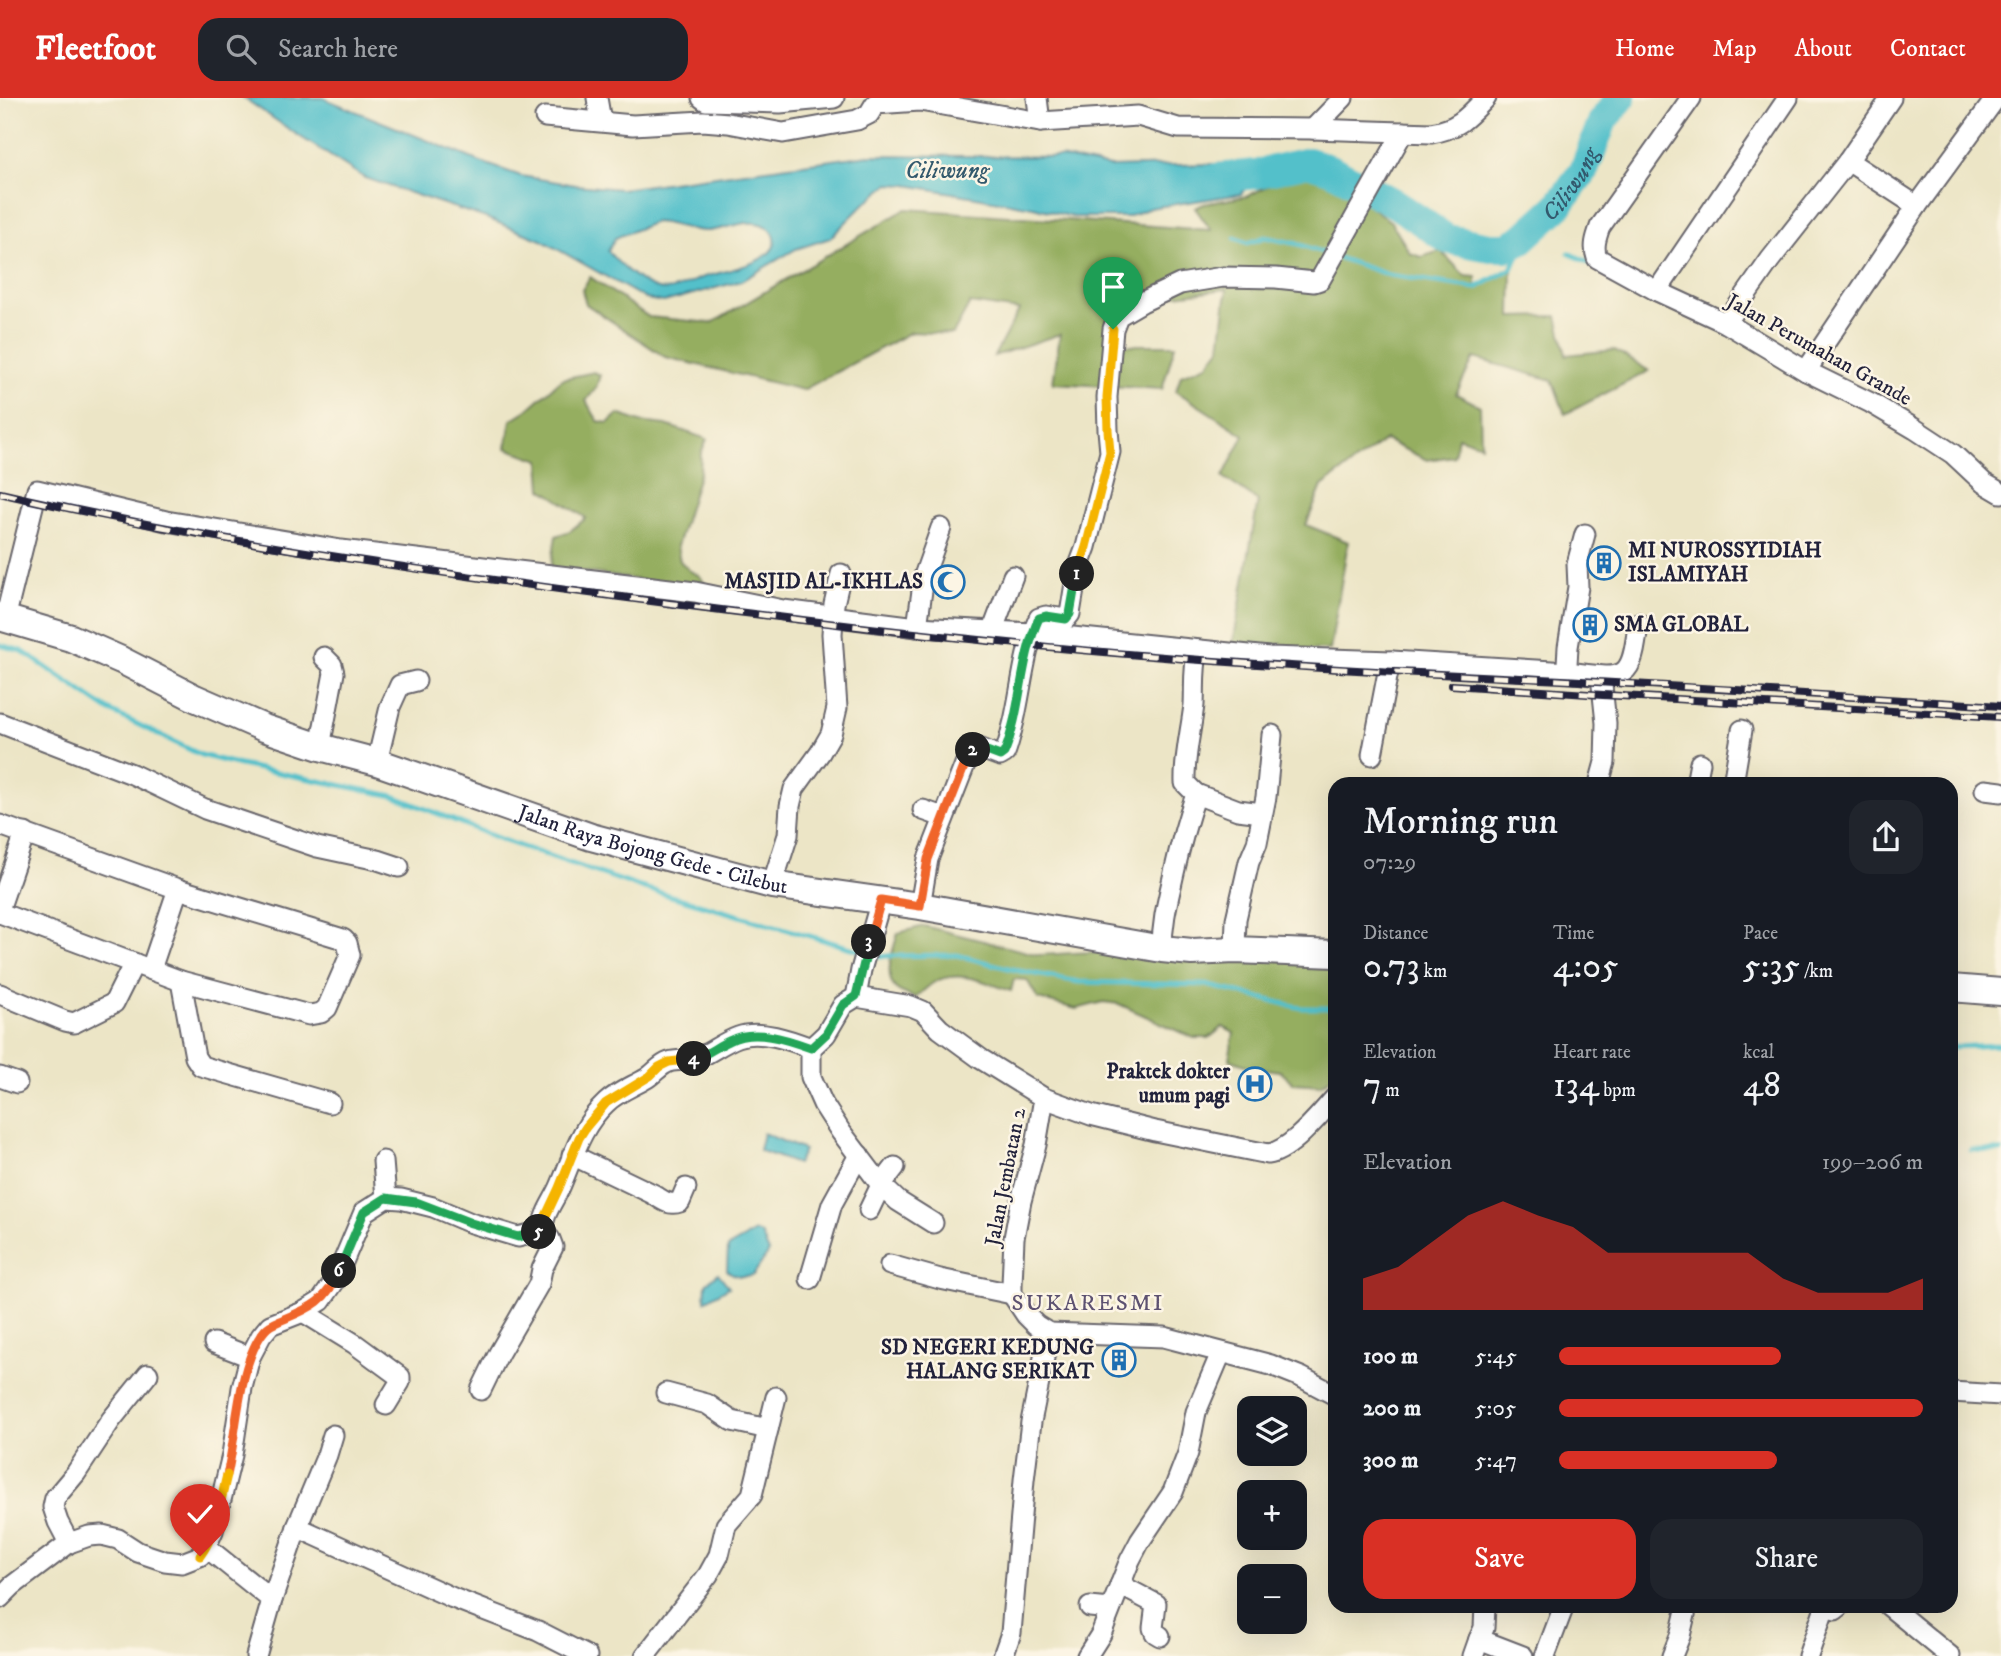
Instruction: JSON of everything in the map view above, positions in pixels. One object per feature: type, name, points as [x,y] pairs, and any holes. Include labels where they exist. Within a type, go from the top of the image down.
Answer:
[{"type":"main road","name":"Jalan Raya Bojong Gede - Cilebut","points":[[3,618],[71,638],[264,728],[377,762],[591,837],[772,885],[878,909],[920,906],[1161,949],[1192,952],[1236,950],[1328,954]]},
{"type":"main road","points":[[1958,989],[2001,992]]},
{"type":"street","points":[[597,98],[601,121]]},
{"type":"street","points":[[702,98],[706,101],[834,98]]},
{"type":"street","points":[[1037,98],[1040,122]]},
{"type":"street","points":[[1313,129],[1343,98]]},
{"type":"street","points":[[545,117],[633,125],[703,121],[783,133],[857,120],[869,114],[875,101],[920,100],[960,103],[1040,122],[1137,107],[1178,128],[1431,133],[1462,122],[1486,98]]},
{"type":"street","name":"Jalan Perumahan Grande","points":[[1690,98],[1601,227],[1595,240],[1594,251],[1597,258],[1657,291],[1726,323],[1806,371],[1871,403],[1953,454],[1984,483],[2001,493]]},
{"type":"street","points":[[1657,291],[1788,98]]},
{"type":"street","points":[[1726,323],[1770,260],[1848,161],[1891,98]]},
{"type":"street","points":[[1806,371],[1917,206],[1995,106]]},
{"type":"street","points":[[920,906],[928,859],[969,754],[976,747],[1000,756],[1004,753],[1032,633],[1039,618],[1046,616],[1066,619],[1070,614],[1077,571],[1086,547],[1110,452],[1107,397],[1113,329],[1118,316],[1180,284],[1191,282],[1223,277],[1314,282],[1320,280],[1403,132]]},
{"type":"street","points":[[1848,161],[1917,206]]},
{"type":"street","points":[[3,618],[37,490],[166,521],[341,550],[695,593],[783,610],[917,627],[1032,633],[1269,657],[1392,661],[1601,676],[1621,675],[1628,670],[1634,652],[1638,623]]},
{"type":"street","points":[[917,627],[924,576],[941,528]]},
{"type":"street","points":[[1568,672],[1568,647],[1578,587],[1577,565],[1585,534]]},
{"type":"street","points":[[772,885],[788,835],[794,789],[831,734],[837,708],[832,634],[834,604],[841,574]]},
{"type":"street","points":[[992,632],[1013,576]]},
{"type":"street","points":[[1198,650],[1193,669],[1194,700],[1191,734],[1184,764],[1185,783],[1196,794],[1238,810],[1262,813]]},
{"type":"street","points":[[320,747],[334,673],[332,665],[324,657]]},
{"type":"street","points":[[1372,755],[1392,661]]},
{"type":"street","points":[[1601,676],[1606,723],[1605,762],[1601,777]]},
{"type":"street","points":[[377,762],[390,707],[400,685],[416,681]]},
{"type":"street","points":[[0,723],[132,774],[205,809],[317,847],[399,867]]},
{"type":"street","points":[[1734,777],[1742,730]]},
{"type":"street","points":[[1236,950],[1236,919],[1249,862],[1257,844],[1266,797],[1272,735]]},
{"type":"street","points":[[1697,777],[1700,763]]},
{"type":"street","points":[[1161,949],[1162,924],[1168,895],[1196,794]]},
{"type":"street","points":[[923,810],[943,817]]},
{"type":"street","points":[[0,825],[178,889],[343,939],[350,949],[350,955],[327,1008],[321,1013],[309,1015],[181,981],[0,913]]},
{"type":"street","points":[[0,907],[25,834]]},
{"type":"street","points":[[0,994],[74,1023],[114,1003],[142,966],[178,889]]},
{"type":"street","points":[[878,909],[856,996],[843,1005],[826,1034],[811,1048],[811,1077],[823,1104],[881,1185],[933,1223]]},
{"type":"street","points":[[181,981],[195,1057],[201,1066],[330,1103]]},
{"type":"street","name":"Jalan Jembatan 2","points":[[856,996],[911,1006],[923,1011],[940,1029],[981,1059],[1044,1098],[1091,1115],[1155,1131],[1268,1154],[1277,1153],[1292,1142],[1328,1105]]},
{"type":"street","points":[[481,1390],[539,1284],[542,1269],[553,1247],[543,1231],[543,1222],[586,1127],[606,1103],[669,1062],[695,1059],[741,1036],[770,1036],[811,1048]]},
{"type":"street","name":"Jalan Jembatan 2","points":[[1012,1294],[1014,1238],[1044,1098]]},
{"type":"street","points":[[810,1279],[832,1204],[859,1155]]},
{"type":"street","points":[[572,1156],[674,1205],[680,1202],[686,1188]]},
{"type":"street","points":[[383,1161],[386,1198]]},
{"type":"street","points":[[869,1210],[881,1185],[895,1167]]},
{"type":"street","points":[[0,1598],[69,1543],[89,1536],[102,1535],[118,1539],[149,1557],[182,1563],[194,1559],[206,1547],[232,1455],[242,1388],[250,1357],[270,1325],[303,1312],[320,1301],[335,1280],[364,1212],[386,1198],[416,1202],[518,1237],[543,1231]]},
{"type":"street","points":[[890,1265],[1012,1294],[1026,1315],[1049,1333],[1164,1337],[1257,1360],[1278,1367],[1328,1392]]},
{"type":"street","points":[[303,1312],[355,1344],[400,1377],[400,1382],[386,1405]]},
{"type":"street","points":[[1003,1656],[1011,1633],[1031,1422],[1049,1333]]},
{"type":"street","points":[[214,1343],[250,1357]]},
{"type":"street","points":[[1089,1655],[1101,1634],[1140,1541],[1173,1492],[1188,1453],[1196,1412],[1221,1353]]},
{"type":"street","points":[[69,1543],[53,1507],[55,1497],[76,1473],[111,1420],[148,1374]]},
{"type":"street","points":[[1958,1392],[2001,1395]]},
{"type":"street","points":[[666,1393],[707,1404],[732,1421],[768,1430]]},
{"type":"street","points":[[645,1656],[715,1564],[723,1532],[730,1517],[749,1499],[754,1489],[776,1397]]},
{"type":"street","points":[[256,1656],[297,1527],[333,1435]]},
{"type":"street","points":[[297,1527],[440,1592],[538,1631],[587,1656]]},
{"type":"street","points":[[206,1547],[272,1600]]},
{"type":"street","points":[[1120,1585],[1156,1604],[1153,1628],[1160,1636]]},
{"type":"street","points":[[1090,1607],[1110,1609]]},
{"type":"street","points":[[1485,1613],[1484,1628],[1476,1648],[1523,1656]]},
{"type":"street","points":[[1545,1656],[1561,1613]]},
{"type":"street","points":[[1672,1656],[1685,1613]]},
{"type":"street","points":[[1808,1656],[1823,1613]]},
{"type":"street","points":[[1896,1613],[1950,1656]]},
{"type":"green space","points":[[1308,165],[1342,185],[1391,222],[1410,253],[1421,257],[1441,251],[1465,276],[1476,277],[1476,288],[1512,270],[1511,317],[1557,316],[1566,355],[1615,350],[1649,371],[1565,414],[1552,380],[1474,358],[1456,394],[1480,406],[1481,445],[1458,437],[1454,456],[1427,460],[1385,440],[1322,486],[1306,525],[1348,542],[1330,650],[1232,650],[1258,501],[1223,477],[1244,435],[1176,391],[1181,375],[1207,365],[1220,348],[1227,289],[1107,303],[1108,345],[1175,345],[1162,389],[1053,383],[1060,334],[994,356],[1019,310],[970,303],[953,334],[911,332],[803,390],[665,357],[586,304],[582,290],[590,277],[649,317],[712,323],[906,209],[1211,230],[1195,208],[1248,196]]},
{"type":"green space","points":[[594,372],[600,375],[596,388],[586,401],[598,421],[608,423],[618,414],[640,422],[666,425],[707,439],[701,453],[700,472],[677,546],[680,561],[700,576],[708,590],[551,567],[556,536],[570,531],[586,518],[542,489],[540,460],[506,448],[511,420],[527,410],[562,379]]},
{"type":"green space","points":[[924,926],[1039,955],[1110,951],[1328,963],[1328,1080],[1320,1085],[1293,1083],[1280,1071],[1250,1067],[1229,1059],[1234,1033],[1223,1027],[1209,1038],[1194,1038],[1119,1004],[1103,1002],[1076,1009],[1038,999],[1027,980],[1014,979],[1011,991],[972,978],[952,977],[933,983],[915,998],[895,988],[890,976],[890,961],[898,933]]},
{"type":"water","points":[[244,98],[323,98],[521,176],[621,189],[869,155],[1060,157],[1110,167],[1245,163],[1256,174],[1241,194],[1150,208],[1127,217],[1073,217],[1033,207],[889,184],[865,203],[830,238],[796,249],[741,281],[664,302],[646,299],[541,240],[486,218],[365,178]],"holes":[[[655,222],[707,231],[744,223],[758,224],[773,233],[774,247],[768,254],[747,265],[676,288],[658,289],[631,273],[608,251],[615,238]]]},
{"type":"water","points":[[763,1133],[804,1150],[797,1164],[759,1150]]},
{"type":"water","points":[[755,1232],[761,1234],[769,1252],[753,1275],[733,1274],[727,1270],[728,1247]]},
{"type":"water","points":[[718,1273],[729,1287],[705,1301],[706,1284]]},
{"type":"waterway","name":"Ciliwung","points":[[1217,178],[1256,174],[1308,162],[1332,170],[1396,204],[1447,239],[1490,247],[1507,247],[1522,239],[1558,206],[1584,170],[1603,120],[1621,98]]},
{"type":"waterway","name":"Ciliwung","points":[[1235,238],[1248,243],[1265,237],[1298,244],[1389,275],[1476,288],[1511,269],[1534,227]]},
{"type":"waterway","points":[[1569,253],[1594,265]]},
{"type":"waterway","points":[[0,645],[22,651],[110,711],[201,755],[394,796],[505,841],[640,887],[879,956],[957,955],[1079,982],[1206,985],[1302,1008],[1328,1008]]},
{"type":"waterway","points":[[1958,1047],[2001,1045]]},
{"type":"waterway","points":[[1971,1150],[2001,1151]]},
{"type":"railway","points":[[0,493],[139,522],[348,559],[633,599],[929,635],[1208,661],[2001,706]]},
{"type":"railway","points":[[1452,685],[2001,717]]},
{"type":"place","name":"MI NUROSSYIDIAH ISLAMIYAH","points":[[1604,563]]},
{"type":"place","name":"MASJID AL-IKHLAS","points":[[948,582]]},
{"type":"place","name":"SMA GLOBAL","points":[[1590,625]]},
{"type":"place","name":"Praktek dokter umum pagi","points":[[1255,1084]]},
{"type":"place","name":"SD NEGERI KEDUNG HALANG SERIKAT","points":[[1119,1360]]},
{"type":"district","name":"SUKARESMI","points":[[1088,1303]]},
{"type":"route","points":[[200,1556],[213,1531],[222,1496],[250,1357],[270,1325],[314,1306],[328,1292],[364,1212],[386,1198],[401,1199],[433,1207],[471,1223],[518,1237],[543,1231],[543,1222],[579,1138],[606,1103],[669,1062],[701,1057],[741,1036],[770,1036],[811,1048],[826,1034],[843,1005],[856,996],[881,900],[920,906],[928,859],[969,754],[976,747],[1000,756],[1004,753],[1016,714],[1026,655],[1039,618],[1046,616],[1066,619],[1070,614],[1077,571],[1086,547],[1110,452],[1107,397],[1113,329]]}]
